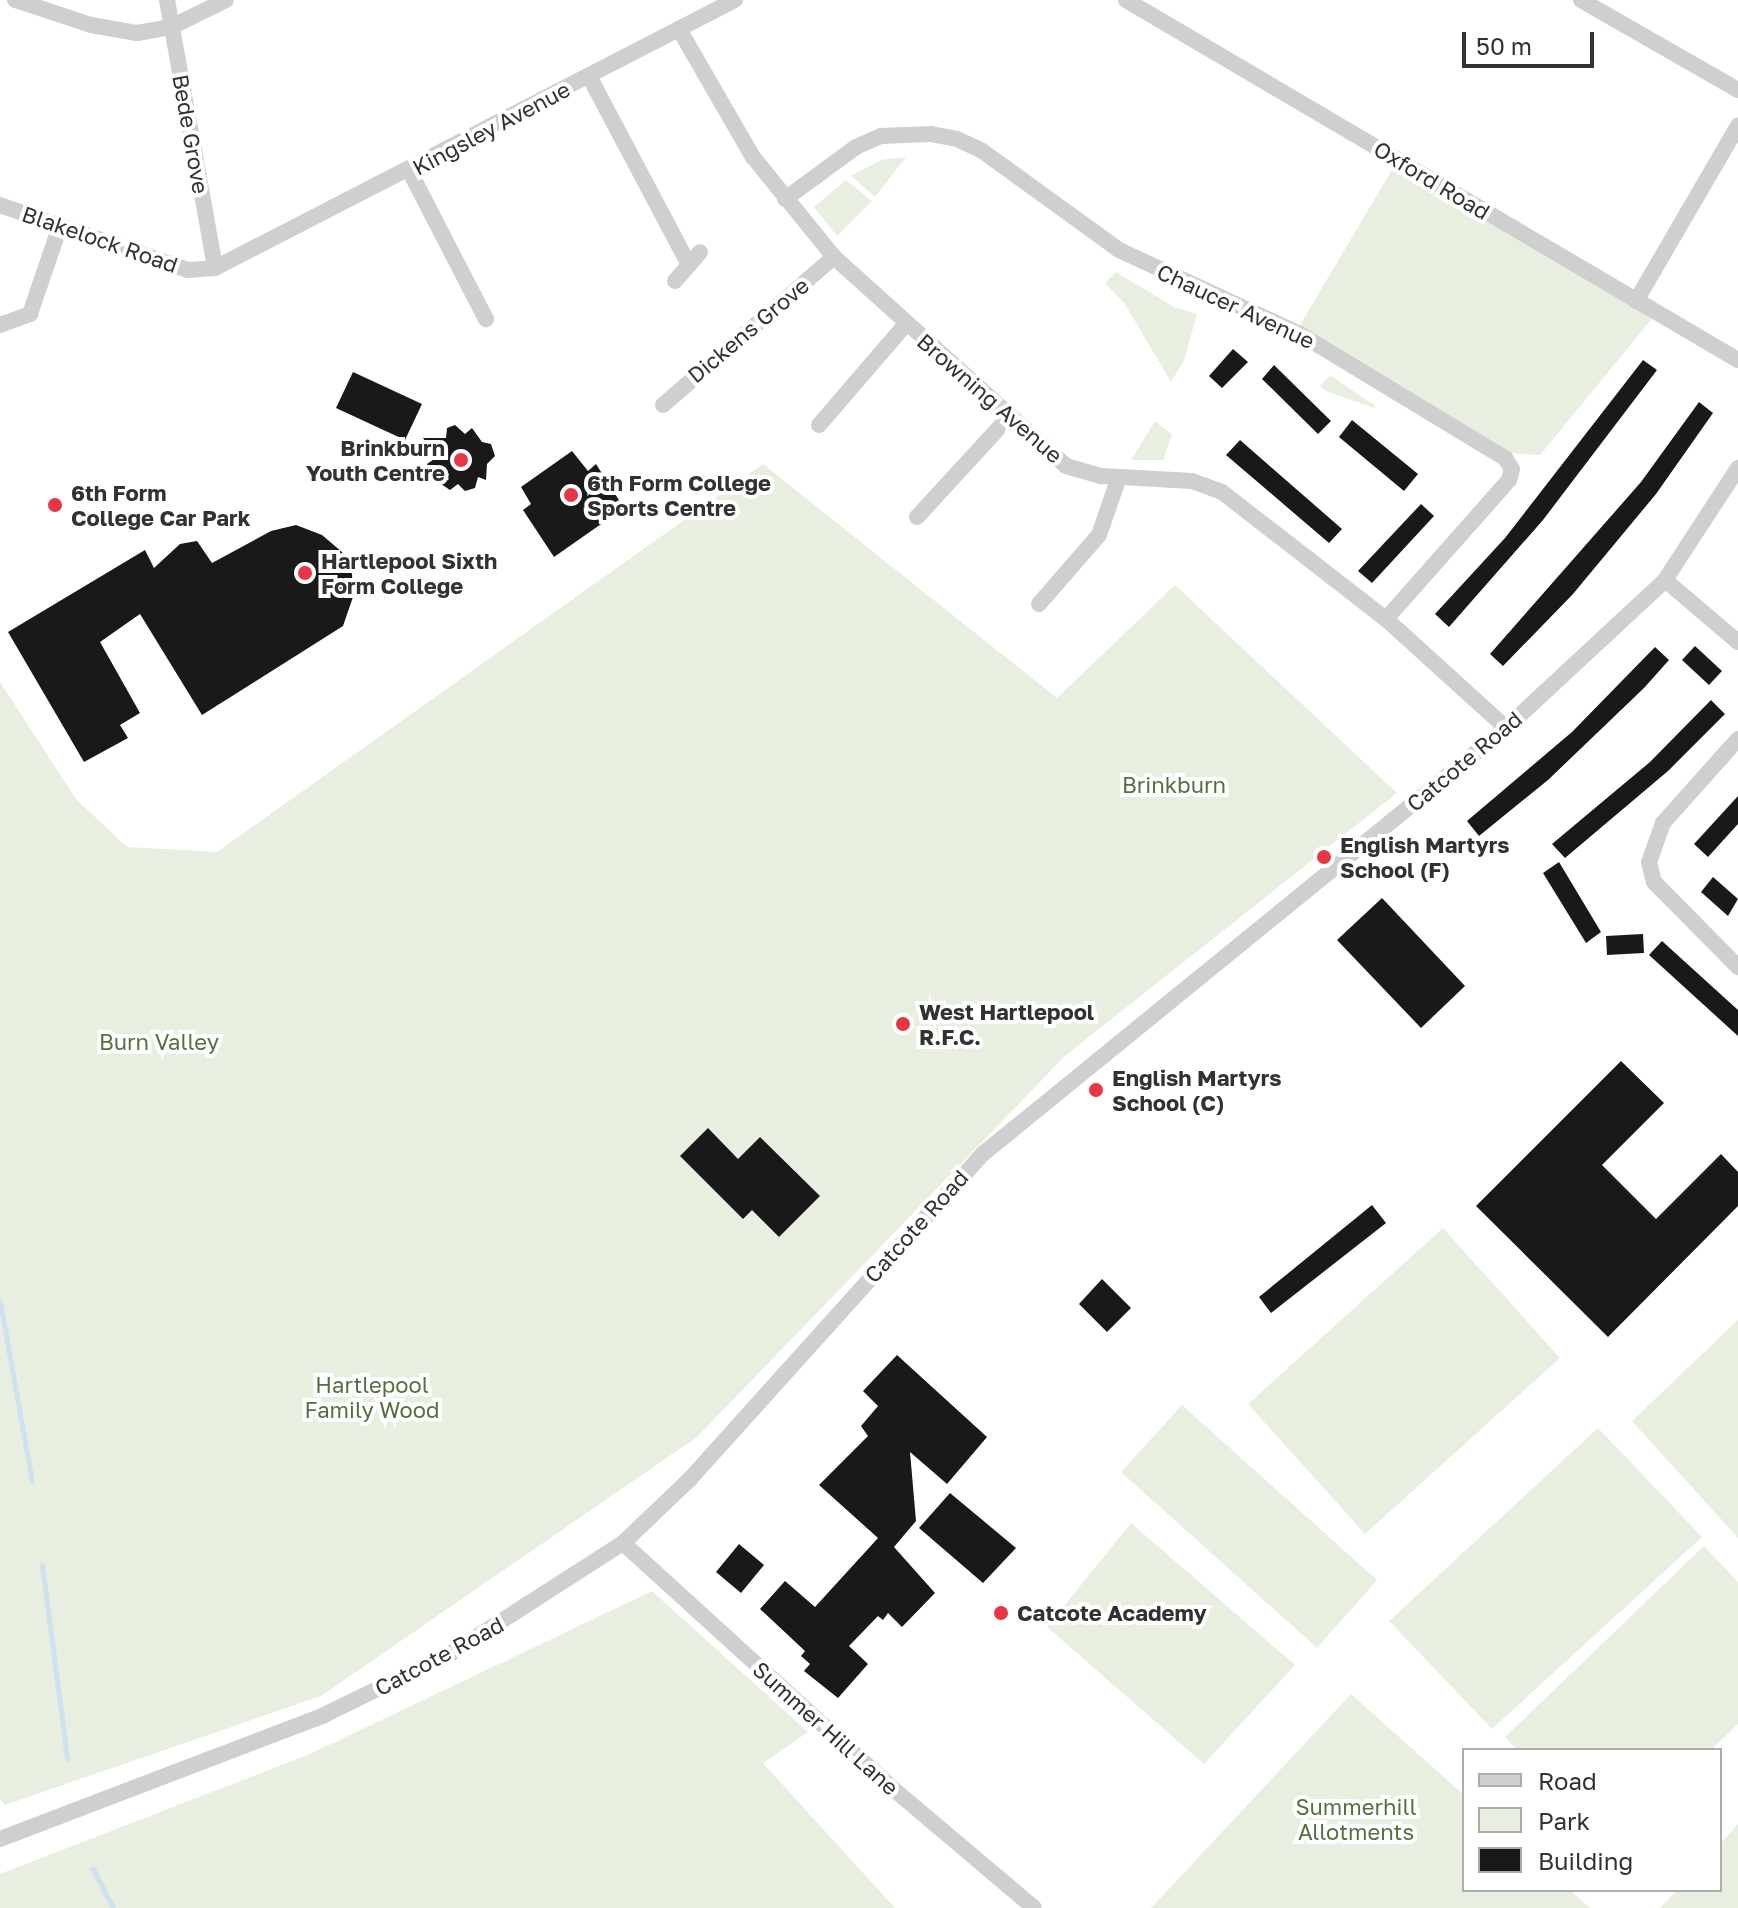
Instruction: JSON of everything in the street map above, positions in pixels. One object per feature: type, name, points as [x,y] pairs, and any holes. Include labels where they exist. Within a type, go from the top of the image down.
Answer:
[{"type":"street","points":[[15,0],[102,27],[137,33],[171,27],[226,0]]},
{"type":"street","name":"Bede Grove","points":[[167,0],[215,268]]},
{"type":"street","name":"Kingsley Avenue","points":[[246,256],[735,0]]},
{"type":"street","name":"Oxford Road","points":[[1126,0],[1738,360]]},
{"type":"street","points":[[1581,0],[1738,90]]},
{"type":"street","name":"Browning Avenue","points":[[679,29],[729,118],[785,199],[834,257],[1066,466],[1119,477],[1174,478],[1222,492],[1386,619],[1506,728]]},
{"type":"street","points":[[589,76],[694,259],[675,281]]},
{"type":"street","points":[[1636,301],[1738,126]]},
{"type":"street","name":"Chaucer Avenue","points":[[785,199],[856,147],[881,136],[931,134],[957,139],[981,150],[1119,250],[1300,334],[1505,458],[1512,469],[1509,480],[1386,619]]},
{"type":"street","points":[[409,170],[486,319]]},
{"type":"street","name":"Blakelock Road","points":[[0,205],[188,270],[215,268],[246,256]]},
{"type":"street","points":[[0,325],[30,314],[60,226]]},
{"type":"street","name":"Dickens Grove","points":[[663,405],[834,257]]},
{"type":"street","points":[[819,425],[906,324]]},
{"type":"street","points":[[917,517],[1010,416]]},
{"type":"street","name":"Catcote Road","points":[[0,1839],[324,1715],[453,1652],[623,1543],[690,1479],[984,1153],[1506,728],[1665,580],[1738,468]]},
{"type":"street","points":[[1039,604],[1099,535],[1119,477]]},
{"type":"street","points":[[1665,580],[1738,642]]},
{"type":"street","points":[[1738,739],[1663,823],[1649,862],[1654,882],[1738,967]]},
{"type":"street","name":"Summer Hill Lane","points":[[623,1543],[891,1787],[1034,1908]]},
{"type":"green space","points":[[906,157],[875,197],[851,176],[881,160]]},
{"type":"green space","points":[[1396,163],[1655,315],[1540,455],[1506,453],[1297,330]]},
{"type":"green space","points":[[846,180],[872,201],[837,236],[814,207]]},
{"type":"green space","points":[[1116,272],[1174,307],[1197,314],[1184,360],[1171,382],[1125,304],[1105,283]]},
{"type":"green space","points":[[1330,375],[1374,408],[1326,391],[1320,386]]},
{"type":"green space","points":[[1155,421],[1172,435],[1163,460],[1131,460]]},
{"type":"green space","points":[[763,464],[1057,698],[1175,585],[1397,793],[1065,1056],[697,1437],[321,1696],[5,1805],[0,1799],[0,682],[76,799],[127,847],[217,852]]},
{"type":"green space","points":[[1443,1228],[1560,1358],[1365,1534],[1248,1404]]},
{"type":"green space","points":[[1738,1320],[1738,1538],[1632,1421]]},
{"type":"green space","points":[[1182,1405],[1377,1580],[1317,1648],[1121,1472]]},
{"type":"green space","points":[[1598,1428],[1702,1537],[1492,1729],[1389,1621]]},
{"type":"green space","points":[[1131,1523],[1295,1665],[1204,1764],[1047,1627]]},
{"type":"green space","points":[[1704,1546],[1738,1582],[1738,1724],[1713,1748],[1515,1748],[1505,1737]]},
{"type":"green space","points":[[652,1591],[808,1732],[763,1763],[895,1908],[0,1908],[0,1874],[310,1754]]},
{"type":"green space","name":"Summerhill Allotments","points":[[1351,1694],[1462,1793],[1462,1892],[1572,1892],[1590,1908],[1151,1908]]},
{"type":"green space","points":[[1738,1824],[1738,1908],[1660,1908],[1675,1892],[1722,1892],[1722,1842]]},
{"type":"building","points":[[1233,349],[1248,362],[1222,388],[1209,376]]},
{"type":"building","points":[[1643,360],[1657,370],[1543,520],[1449,627],[1435,614],[1505,538]]},
{"type":"building","points":[[1274,365],[1331,421],[1318,434],[1262,379]]},
{"type":"building","points":[[353,372],[422,404],[405,440],[336,408]]},
{"type":"building","points":[[1699,402],[1713,413],[1656,494],[1573,594],[1503,666],[1490,654],[1641,482]]},
{"type":"building","points":[[1352,420],[1418,474],[1404,491],[1339,437]]},
{"type":"building","name":"Brinkburn Youth Centre","points":[[455,425],[465,434],[472,428],[482,442],[491,444],[495,456],[487,464],[486,480],[478,477],[475,488],[465,491],[458,484],[450,490],[441,484],[439,475],[431,474],[427,464],[437,457],[423,438],[446,438],[447,428]]},
{"type":"building","points":[[1240,440],[1342,529],[1329,543],[1226,455]]},
{"type":"building","name":"6th Form College Sports Centre","points":[[572,451],[588,471],[596,464],[624,508],[554,557],[523,510],[531,504],[521,487]]},
{"type":"building","points":[[1421,504],[1434,516],[1372,583],[1358,571]]},
{"type":"building","points":[[296,525],[322,535],[342,552],[352,574],[353,597],[343,626],[202,715],[140,614],[100,642],[140,713],[120,725],[128,738],[84,762],[8,632],[145,550],[154,568],[180,544],[197,541],[212,563],[271,531]]},
{"type":"building","points":[[1695,646],[1722,671],[1709,685],[1682,660]]},
{"type":"building","points":[[1655,647],[1669,660],[1644,688],[1548,780],[1479,836],[1467,821],[1572,732]]},
{"type":"building","points":[[1711,700],[1725,714],[1668,771],[1565,858],[1552,844],[1650,762]]},
{"type":"building","points":[[1738,796],[1738,824],[1708,857],[1694,844]]},
{"type":"building","points":[[1559,862],[1601,932],[1586,943],[1543,873]]},
{"type":"building","points":[[1713,877],[1738,899],[1728,916],[1701,892]]},
{"type":"building","points":[[1382,898],[1465,986],[1421,1028],[1337,940]]},
{"type":"building","points":[[1643,934],[1644,953],[1607,955],[1606,936]]},
{"type":"building","points":[[1662,941],[1738,1010],[1738,1036],[1649,955]]},
{"type":"building","points":[[1621,1061],[1664,1103],[1602,1165],[1656,1219],[1721,1154],[1738,1172],[1738,1206],[1608,1337],[1476,1206]]},
{"type":"building","points":[[708,1128],[738,1159],[760,1137],[820,1196],[779,1237],[752,1210],[743,1219],[680,1156]]},
{"type":"building","points":[[1372,1205],[1386,1223],[1271,1313],[1259,1297]]},
{"type":"building","points":[[1102,1279],[1131,1308],[1107,1332],[1079,1304]]},
{"type":"building","points":[[897,1355],[987,1437],[947,1484],[910,1452],[916,1521],[894,1547],[935,1593],[902,1627],[888,1613],[883,1620],[878,1616],[849,1646],[868,1664],[838,1698],[804,1671],[810,1664],[801,1656],[805,1651],[760,1609],[785,1581],[815,1607],[878,1538],[819,1485],[868,1436],[861,1426],[878,1406],[863,1391]]},
{"type":"building","points":[[950,1493],[1016,1548],[983,1583],[919,1528]]},
{"type":"building","points":[[739,1544],[764,1565],[741,1593],[716,1572]]},
{"type":"waterway","points":[[0,1302],[32,1481]]},
{"type":"waterway","points":[[42,1565],[67,1758]]},
{"type":"waterway","points":[[93,1869],[113,1908]]},
{"type":"place","name":"Brinkburn Youth Centre","points":[[461,460]]},
{"type":"place","name":"6th Form College Sports Centre","points":[[571,495]]},
{"type":"place","name":"6th Form College Car Park","points":[[55,505]]},
{"type":"place","name":"Hartlepool Sixth Form College","points":[[305,573]]},
{"type":"place","name":"English Martyrs School (F)","points":[[1324,857]]},
{"type":"place","name":"West Hartlepool R.F.C.","points":[[903,1024]]},
{"type":"place","name":"English Martyrs School (C)","points":[[1096,1090]]},
{"type":"place","name":"Catcote Academy","points":[[1001,1613]]},
{"type":"park label","name":"Brinkburn","points":[[1174,785]]},
{"type":"park label","name":"Burn Valley","points":[[159,1042]]},
{"type":"park label","name":"Hartlepool Family Wood","points":[[372,1396]]}]
